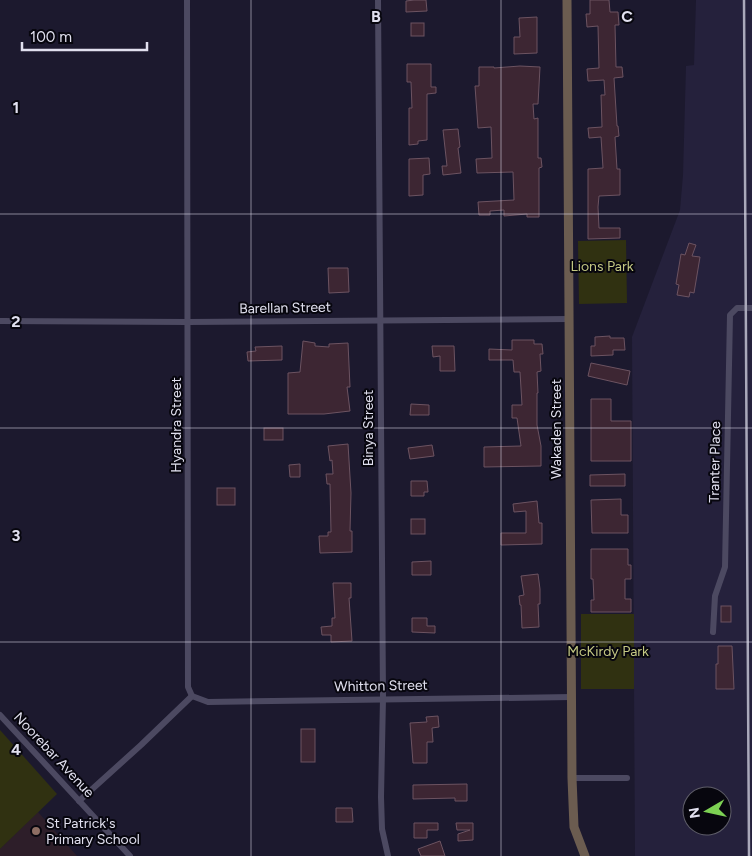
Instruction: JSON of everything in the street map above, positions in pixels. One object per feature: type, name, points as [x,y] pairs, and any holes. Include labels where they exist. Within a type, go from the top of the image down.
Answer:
[{"type":"street","name":"Hyandra Street","points":[[187,0],[188,687],[192,696]]},
{"type":"street","name":"Binya Street","points":[[378,0],[383,698],[381,797],[382,829],[388,856]]},
{"type":"street","name":"Wakaden Street","points":[[567,0],[572,778],[574,827],[585,856]]},
{"type":"street","name":"Tranter Place","points":[[714,632],[715,596],[725,567],[730,315],[737,308],[752,308]]},
{"type":"street","name":"Barellan Street","points":[[0,321],[188,322],[570,319]]},
{"type":"street","name":"Whitton Street","points":[[192,696],[208,702],[383,698],[572,697]]},
{"type":"street","points":[[79,801],[192,696]]},
{"type":"street","name":"Noorebar Avenue","points":[[0,715],[130,856]]},
{"type":"street","points":[[572,778],[627,778]]},
{"type":"shaded area","points":[[696,0],[752,0],[752,856],[635,856],[632,337],[680,210],[683,175],[686,66],[694,65]]},
{"type":"shaded area","name":"St Patrick's Primary School","points":[[38,812],[77,856],[0,856],[0,849]]},
{"type":"green space","name":"Lions Park","points":[[626,240],[627,303],[579,304],[578,241]]},
{"type":"green space","name":"McKirdy Park","points":[[581,614],[634,614],[634,689],[581,689]]},
{"type":"green space","points":[[0,730],[57,794],[0,849]]},
{"type":"building","points":[[426,0],[427,11],[406,12],[406,1]]},
{"type":"building","points":[[590,0],[609,0],[610,12],[618,12],[619,25],[615,25],[616,67],[622,67],[623,77],[614,78],[619,136],[615,137],[617,169],[620,169],[620,195],[599,196],[598,207],[599,228],[620,228],[620,238],[588,239],[588,169],[603,168],[601,137],[589,138],[588,128],[602,127],[601,95],[605,95],[604,80],[588,81],[587,69],[599,68],[598,26],[587,27],[586,14],[590,14]]},
{"type":"building","points":[[537,17],[537,53],[514,54],[514,37],[520,37],[519,18]]},
{"type":"building","points":[[411,23],[424,23],[424,36],[411,36]]},
{"type":"building","points":[[407,64],[431,64],[431,87],[436,87],[436,93],[427,94],[427,140],[409,145],[409,108],[412,108],[411,82],[407,82]]},
{"type":"building","points":[[479,67],[540,67],[538,104],[533,104],[534,119],[538,118],[538,158],[541,158],[542,167],[539,168],[539,217],[527,217],[527,214],[504,216],[504,210],[490,211],[490,215],[479,215],[478,202],[514,200],[513,172],[477,173],[476,159],[492,158],[491,127],[478,128],[475,86],[479,86]]},
{"type":"building","points":[[458,129],[461,173],[443,175],[442,166],[447,166],[443,130]]},
{"type":"building","points":[[429,158],[430,174],[423,175],[423,195],[409,196],[409,159]]},
{"type":"building","points":[[689,243],[696,245],[692,256],[700,257],[694,293],[690,292],[689,297],[677,295],[679,285],[676,284],[681,254],[685,255]]},
{"type":"building","points":[[328,268],[348,268],[349,292],[329,293]]},
{"type":"building","points":[[610,336],[610,338],[624,338],[625,350],[613,350],[613,355],[591,356],[591,346],[595,346],[595,337]]},
{"type":"building","points":[[512,340],[534,340],[534,344],[542,344],[543,354],[540,354],[541,371],[537,372],[537,425],[541,446],[541,466],[484,467],[484,447],[521,446],[517,418],[512,418],[512,405],[522,405],[520,372],[514,372],[513,360],[489,360],[489,349],[512,350]]},
{"type":"building","points":[[303,341],[315,343],[315,346],[329,347],[329,344],[348,343],[350,387],[347,387],[350,411],[324,414],[288,414],[288,373],[300,372]]},
{"type":"building","points":[[282,346],[282,360],[248,361],[247,352],[256,351],[255,347]]},
{"type":"building","points":[[432,346],[454,346],[455,371],[440,371],[440,356],[433,357]]},
{"type":"building","points":[[591,363],[630,371],[627,385],[588,376]]},
{"type":"building","points":[[591,399],[611,399],[611,421],[631,421],[631,461],[591,461]]},
{"type":"building","points":[[411,404],[429,405],[429,415],[410,415]]},
{"type":"building","points":[[264,428],[283,428],[283,440],[264,440]]},
{"type":"building","points":[[348,444],[352,552],[320,553],[319,536],[328,536],[328,532],[331,532],[330,484],[327,484],[326,474],[333,474],[328,446]]},
{"type":"building","points":[[432,445],[434,456],[410,459],[408,448]]},
{"type":"building","points":[[300,464],[300,477],[290,477],[289,465]]},
{"type":"building","points":[[625,474],[625,486],[590,486],[590,475]]},
{"type":"building","points":[[411,481],[427,481],[428,492],[424,492],[424,496],[411,496]]},
{"type":"building","points":[[217,488],[235,488],[235,505],[217,505]]},
{"type":"building","points":[[621,499],[621,515],[628,515],[628,533],[592,533],[591,500]]},
{"type":"building","points":[[537,501],[539,523],[542,523],[542,544],[501,545],[501,533],[526,533],[526,511],[514,512],[513,504]]},
{"type":"building","points":[[411,519],[425,519],[425,534],[411,534]]},
{"type":"building","points":[[591,549],[628,549],[628,565],[631,565],[631,579],[625,579],[625,599],[631,599],[631,612],[591,612],[591,600],[594,600],[593,579],[591,579]]},
{"type":"building","points":[[431,561],[431,575],[412,575],[412,562]]},
{"type":"building","points":[[538,574],[540,589],[540,604],[538,604],[539,627],[522,628],[519,596],[524,595],[521,576]]},
{"type":"building","points":[[333,583],[351,583],[351,598],[349,598],[352,641],[331,642],[331,635],[322,635],[321,627],[332,626],[332,618],[335,618]]},
{"type":"building","points":[[721,606],[731,606],[731,622],[721,622]]},
{"type":"building","points":[[412,618],[427,618],[427,626],[435,626],[435,633],[412,632]]},
{"type":"building","points":[[718,646],[732,646],[734,689],[716,689]]},
{"type":"building","points":[[438,716],[439,727],[432,728],[433,742],[427,742],[427,763],[413,763],[410,723],[427,722],[426,717]]},
{"type":"building","points":[[301,729],[315,729],[315,762],[301,762]]},
{"type":"building","points":[[467,784],[467,801],[455,801],[455,798],[413,799],[413,785]]},
{"type":"building","points":[[336,808],[352,808],[353,822],[336,822]]},
{"type":"building","points":[[414,823],[438,823],[438,830],[427,830],[427,838],[414,838]]},
{"type":"building","points":[[456,823],[473,823],[473,840],[458,841],[458,834],[470,830],[457,830]]},
{"type":"building","points":[[440,841],[445,856],[421,856],[418,849]]},
{"type":"railway","points":[[744,0],[749,856]]},
{"type":"place","name":"St Patrick's Primary School","points":[[36,831]]}]
